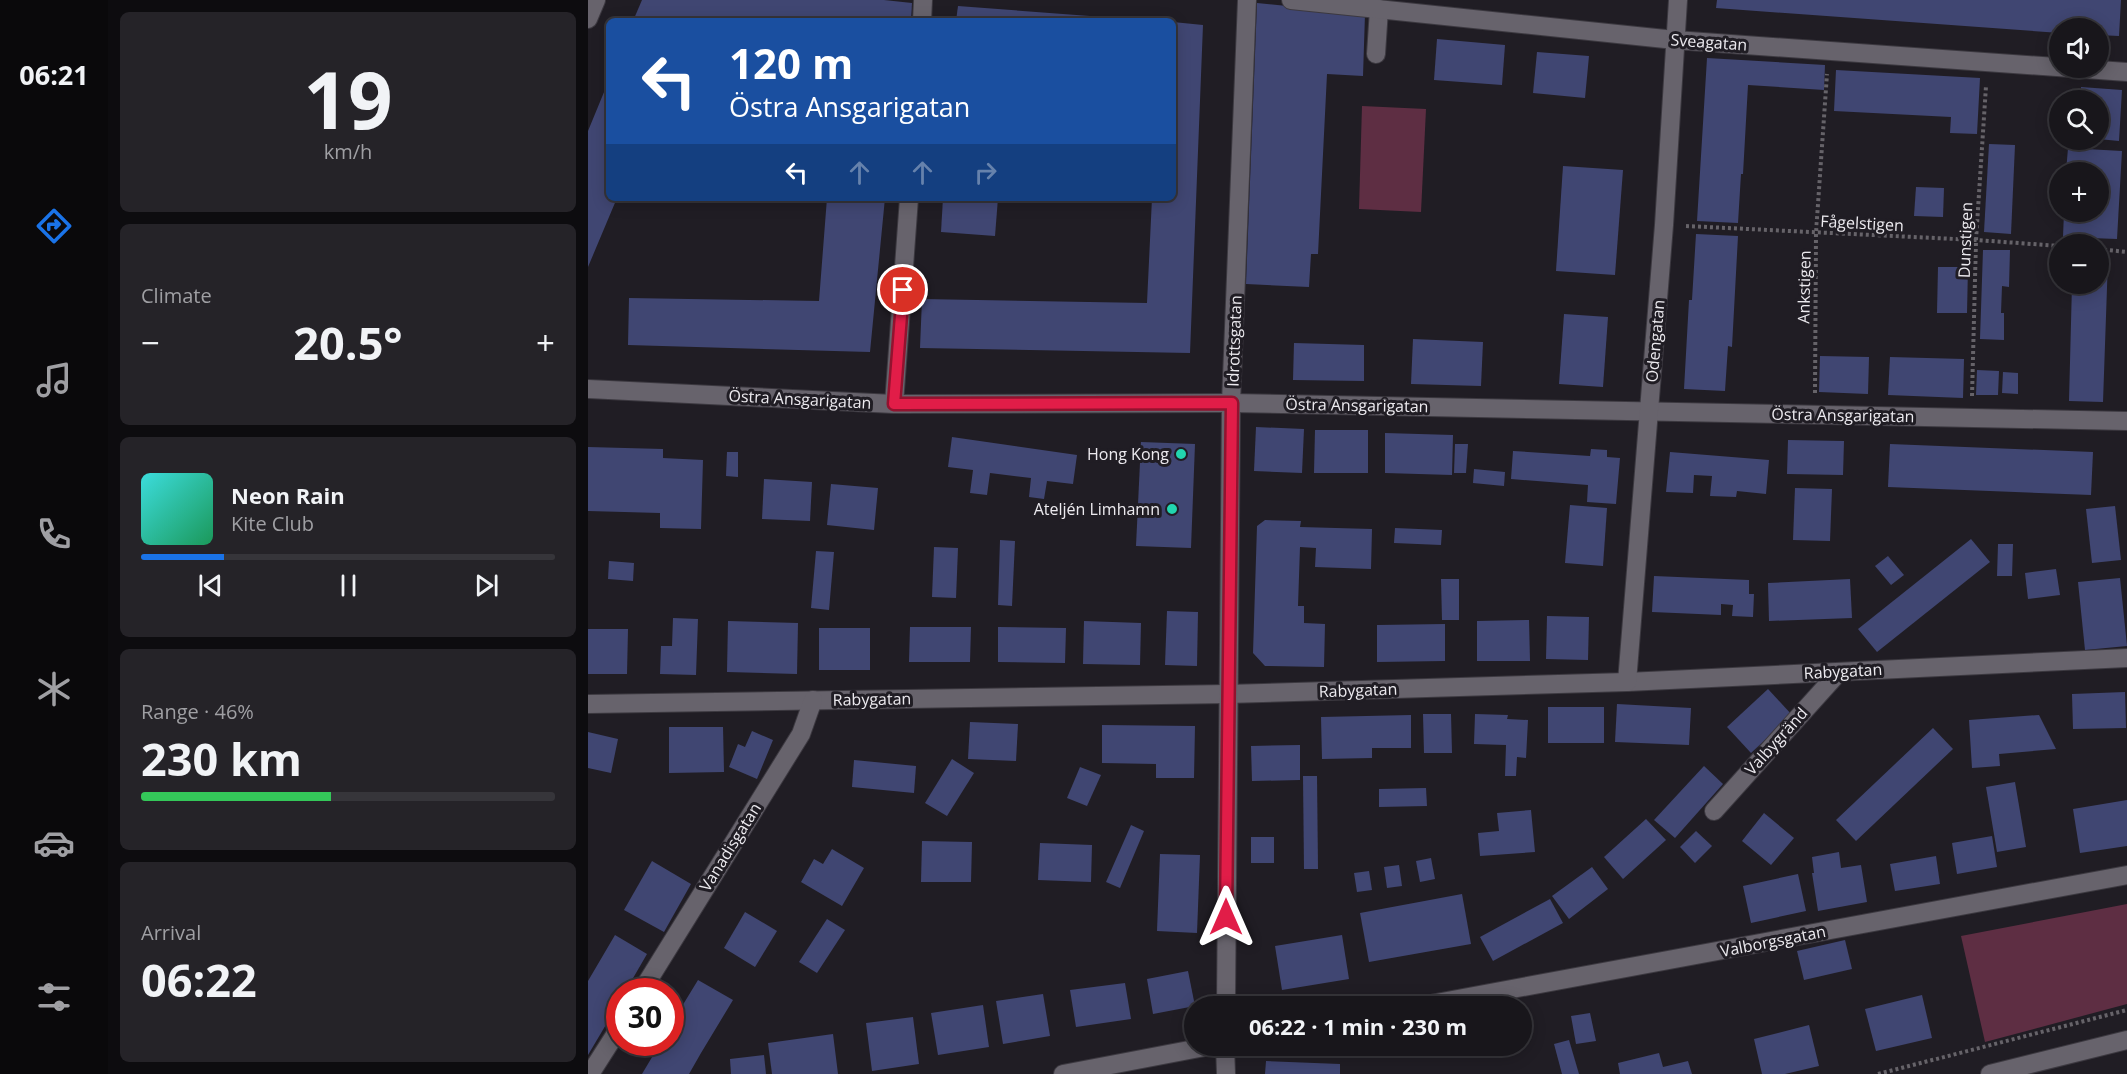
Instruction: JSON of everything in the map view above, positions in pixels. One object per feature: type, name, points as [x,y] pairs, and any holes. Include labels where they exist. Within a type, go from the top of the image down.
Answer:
[{"type":"street","points":[[588,19],[596,0]]},
{"type":"street","points":[[922,18],[923,0]]},
{"type":"street","name":"Idrottsgatan","points":[[1226,996],[1227,694],[1232,403],[1247,0]]},
{"type":"street","name":"Sveagatan","points":[[1291,0],[1675,40],[2127,72]]},
{"type":"street","name":"Odengatan","points":[[1627,682],[1664,225],[1678,0]]},
{"type":"street","points":[[1376,54],[1379,9]]},
{"type":"street","points":[[894,404],[909,201]]},
{"type":"street","name":"Östra Ansgarigatan","points":[[588,389],[894,404],[1232,403],[2127,421]]},
{"type":"street","name":"Rabygatan","points":[[588,704],[1227,694],[1627,682],[2127,658]]},
{"type":"street","name":"Valbygränd","points":[[1714,811],[1839,672]]},
{"type":"street","name":"Vanadisgatan","points":[[650,978],[801,734],[813,700]]},
{"type":"street","name":"Valborgsgatan","points":[[1474,996],[2127,875]]},
{"type":"street","points":[[1989,1074],[2127,1040]]},
{"type":"street","points":[[590,1074],[606,1049]]},
{"type":"street","points":[[1063,1074],[1184,1051]]},
{"type":"street","points":[[1225,1056],[1226,1074]]},
{"type":"path","name":"Ankstigen","points":[[1814,415],[1816,233],[1828,51]]},
{"type":"path","name":"Dunstigen","points":[[1972,418],[1976,240],[1988,63]]},
{"type":"path","name":"Fågelstigen","points":[[1664,225],[2049,245]]},
{"type":"path","points":[[2109,250],[2127,252]]},
{"type":"path","points":[[1878,1074],[2127,1010]]},
{"type":"shaded area","points":[[1362,106],[1426,109],[1421,212],[1359,209]]},
{"type":"shaded area","points":[[2127,904],[2127,1004],[1985,1042],[1961,936]]},
{"type":"building","points":[[642,0],[884,0],[912,3],[911,18],[634,18]]},
{"type":"building","points":[[1717,0],[2121,0],[2119,36],[2109,36],[2109,18],[2049,18],[2049,32],[1716,8]]},
{"type":"building","points":[[1257,3],[1365,14],[1363,76],[1327,74],[1318,254],[1311,254],[1309,287],[1246,284]]},
{"type":"building","points":[[958,6],[1117,18],[956,18]]},
{"type":"building","points":[[1176,22],[1203,25],[1190,353],[920,348],[922,299],[1147,303],[1152,201],[1176,201]]},
{"type":"building","points":[[1437,39],[1505,45],[1502,85],[1434,80]]},
{"type":"building","points":[[1537,52],[1589,56],[1585,98],[1533,93]]},
{"type":"building","points":[[1707,58],[1825,65],[1824,90],[1748,85],[1738,223],[1697,221]]},
{"type":"building","points":[[1836,70],[1980,78],[1977,134],[1950,133],[1951,117],[1834,111]]},
{"type":"building","points":[[606,87],[606,201],[616,201],[588,267],[588,131]]},
{"type":"building","points":[[2081,87],[2122,90],[2119,141],[2109,140],[2109,90],[2081,90]]},
{"type":"building","points":[[1989,144],[2015,145],[2011,234],[1984,232]]},
{"type":"building","points":[[2068,150],[2122,151],[2117,239],[2109,239],[2109,234],[2063,234],[2064,222],[2109,222],[2109,162],[2067,162]]},
{"type":"building","points":[[1563,166],[1623,170],[1615,275],[1556,271]]},
{"type":"building","points":[[1916,187],[1944,188],[1943,217],[1914,216]]},
{"type":"building","points":[[827,201],[885,201],[870,352],[628,345],[629,298],[819,301]]},
{"type":"building","points":[[943,201],[998,201],[995,236],[941,232]]},
{"type":"building","points":[[1696,234],[1738,236],[1732,347],[1728,346],[1725,391],[1684,389],[1689,300],[1692,300]]},
{"type":"building","points":[[1983,250],[2010,250],[2009,287],[2002,286],[2001,313],[2004,313],[2004,340],[1980,339]]},
{"type":"building","points":[[1938,267],[1968,267],[1967,313],[1937,313]]},
{"type":"building","points":[[2072,294],[2107,294],[2103,402],[2069,401]]},
{"type":"building","points":[[1564,314],[1608,317],[1603,387],[1559,384]]},
{"type":"building","points":[[1413,339],[1483,342],[1481,386],[1411,384]]},
{"type":"building","points":[[1294,343],[1364,345],[1364,381],[1293,380]]},
{"type":"building","points":[[1820,356],[1869,357],[1868,394],[1819,392]]},
{"type":"building","points":[[1890,357],[1964,359],[1963,398],[1888,395]]},
{"type":"building","points":[[1977,370],[1999,371],[1998,395],[1976,395]]},
{"type":"building","points":[[2003,372],[2018,373],[2018,394],[2002,393]]},
{"type":"building","points":[[1256,427],[1304,429],[1302,473],[1254,471]]},
{"type":"building","points":[[1315,430],[1368,430],[1368,473],[1314,473]]},
{"type":"building","points":[[1385,433],[1453,435],[1452,475],[1385,473]]},
{"type":"building","points":[[952,437],[1077,455],[1073,484],[1047,481],[1044,499],[1029,497],[1031,478],[990,473],[987,495],[970,493],[973,470],[948,467]]},
{"type":"building","points":[[1788,440],[1844,441],[1843,475],[1787,474]]},
{"type":"building","points":[[1141,442],[1195,444],[1191,548],[1136,546]]},
{"type":"building","points":[[1455,444],[1468,444],[1466,473],[1454,473]]},
{"type":"building","points":[[1890,444],[2093,452],[2091,495],[1888,487]]},
{"type":"building","points":[[588,447],[663,449],[663,458],[703,460],[701,529],[660,528],[660,513],[588,511]]},
{"type":"building","points":[[1591,449],[1607,450],[1607,457],[1620,458],[1616,504],[1587,502],[1588,485],[1511,479],[1513,451],[1590,456]]},
{"type":"building","points":[[727,452],[738,452],[738,477],[726,476]]},
{"type":"building","points":[[1670,452],[1769,460],[1766,494],[1737,491],[1736,497],[1710,496],[1712,476],[1694,475],[1693,493],[1666,492]]},
{"type":"building","points":[[1474,469],[1505,472],[1504,486],[1473,483]]},
{"type":"building","points":[[764,479],[812,482],[810,521],[762,519]]},
{"type":"building","points":[[831,484],[878,488],[874,530],[827,525]]},
{"type":"building","points":[[1795,488],[1832,489],[1830,541],[1793,540]]},
{"type":"building","points":[[1570,505],[1607,508],[1603,566],[1565,563]]},
{"type":"building","points":[[2115,506],[2121,560],[2092,563],[2086,509]]},
{"type":"building","points":[[1265,520],[1301,521],[1300,527],[1372,529],[1371,569],[1315,567],[1316,548],[1300,547],[1298,606],[1304,606],[1304,623],[1325,624],[1324,667],[1265,666],[1253,653],[1257,526]]},
{"type":"building","points":[[1395,528],[1442,530],[1441,545],[1394,543]]},
{"type":"building","points":[[1971,539],[1990,562],[1877,652],[1858,629]]},
{"type":"building","points":[[1000,540],[1015,541],[1012,606],[998,605]]},
{"type":"building","points":[[1998,544],[2013,544],[2012,576],[1997,576]]},
{"type":"building","points":[[934,547],[958,548],[956,598],[932,597]]},
{"type":"building","points":[[816,551],[834,552],[829,610],[811,608]]},
{"type":"building","points":[[1888,556],[1904,575],[1891,585],[1875,566]]},
{"type":"building","points":[[609,561],[634,563],[633,581],[608,579]]},
{"type":"building","points":[[2056,569],[2060,595],[2028,599],[2025,573]]},
{"type":"building","points":[[1654,576],[1749,580],[1749,594],[1754,594],[1753,617],[1732,616],[1733,605],[1721,604],[1721,615],[1652,612]]},
{"type":"building","points":[[2120,578],[2127,646],[2085,650],[2078,582]]},
{"type":"building","points":[[1441,579],[1459,579],[1459,620],[1442,620]]},
{"type":"building","points":[[1850,579],[1852,618],[1769,621],[1768,583]]},
{"type":"building","points":[[1167,611],[1198,612],[1197,666],[1165,665]]},
{"type":"building","points":[[1547,616],[1589,617],[1588,660],[1546,659]]},
{"type":"building","points":[[673,618],[698,619],[696,675],[660,674],[661,646],[672,646]]},
{"type":"building","points":[[1529,620],[1530,661],[1477,661],[1477,621]]},
{"type":"building","points":[[728,621],[798,623],[797,674],[727,672]]},
{"type":"building","points":[[1084,621],[1141,623],[1140,665],[1083,664]]},
{"type":"building","points":[[1445,624],[1445,661],[1377,662],[1377,625]]},
{"type":"building","points":[[910,627],[971,627],[970,662],[909,662]]},
{"type":"building","points":[[998,627],[1066,628],[1065,663],[998,662]]},
{"type":"building","points":[[819,628],[870,628],[870,670],[819,670]]},
{"type":"building","points":[[588,629],[628,629],[627,674],[588,674]]},
{"type":"building","points":[[1768,689],[1792,715],[1751,753],[1727,727]]},
{"type":"building","points":[[2125,692],[2126,728],[2073,729],[2072,694]]},
{"type":"building","points":[[1617,704],[1691,708],[1689,745],[1615,742]]},
{"type":"building","points":[[1548,707],[1604,707],[1604,743],[1548,743]]},
{"type":"building","points":[[1423,714],[1451,714],[1452,753],[1424,753]]},
{"type":"building","points":[[1475,714],[1508,715],[1507,719],[1528,720],[1526,758],[1517,757],[1516,776],[1505,776],[1506,745],[1474,744]]},
{"type":"building","points":[[1411,715],[1411,748],[1372,748],[1372,758],[1322,759],[1321,717]]},
{"type":"building","points":[[2039,715],[2056,749],[1999,754],[2000,766],[1972,768],[1969,720]]},
{"type":"building","points":[[970,722],[1018,724],[1016,761],[968,759]]},
{"type":"building","points":[[1102,725],[1195,726],[1194,778],[1156,778],[1156,764],[1102,763]]},
{"type":"building","points":[[669,727],[723,727],[724,772],[669,773]]},
{"type":"building","points":[[1933,728],[1953,749],[1856,841],[1836,820]]},
{"type":"building","points":[[752,731],[773,740],[757,779],[729,767],[738,744],[745,747]]},
{"type":"building","points":[[588,732],[618,739],[611,773],[588,768]]},
{"type":"building","points":[[1300,745],[1300,780],[1252,781],[1251,746]]},
{"type":"building","points":[[952,759],[974,773],[947,816],[925,803]]},
{"type":"building","points":[[854,760],[916,766],[914,793],[852,787]]},
{"type":"building","points":[[1704,766],[1723,784],[1675,838],[1654,820]]},
{"type":"building","points":[[1080,767],[1101,775],[1087,806],[1067,798]]},
{"type":"building","points":[[1303,776],[1317,776],[1318,869],[1304,869]]},
{"type":"building","points":[[2015,782],[2026,847],[1997,852],[1986,787]]},
{"type":"building","points":[[1426,788],[1427,806],[1379,807],[1379,789]]},
{"type":"building","points":[[2127,800],[2127,846],[2080,853],[2073,809]]},
{"type":"building","points":[[1531,810],[1535,852],[1480,856],[1478,833],[1499,831],[1497,813]]},
{"type":"building","points":[[1764,813],[1794,838],[1771,865],[1742,841]]},
{"type":"building","points":[[1646,819],[1666,840],[1623,879],[1604,857]]},
{"type":"building","points":[[1131,825],[1144,831],[1120,888],[1106,882]]},
{"type":"building","points":[[1696,831],[1712,846],[1695,863],[1680,847]]},
{"type":"building","points":[[1992,836],[1997,867],[1957,874],[1952,843]]},
{"type":"building","points":[[1251,837],[1274,837],[1274,863],[1251,863]]},
{"type":"building","points":[[922,841],[972,842],[971,882],[921,882]]},
{"type":"building","points":[[1040,843],[1092,845],[1091,882],[1038,880]]},
{"type":"building","points":[[832,849],[864,868],[842,906],[801,882],[814,859],[823,864]]},
{"type":"building","points":[[1839,852],[1841,868],[1861,865],[1867,902],[1818,911],[1812,857]]},
{"type":"building","points":[[1160,854],[1200,855],[1197,933],[1157,931]]},
{"type":"building","points":[[1936,856],[1940,884],[1895,891],[1890,864]]},
{"type":"building","points":[[1431,858],[1435,879],[1420,882],[1416,861]]},
{"type":"building","points":[[652,861],[691,884],[664,932],[624,910]]},
{"type":"building","points":[[1399,865],[1402,886],[1387,888],[1384,867]]},
{"type":"building","points":[[1592,867],[1608,889],[1569,919],[1552,896]]},
{"type":"building","points":[[1369,871],[1372,890],[1357,892],[1354,873]]},
{"type":"building","points":[[1798,874],[1806,911],[1751,923],[1743,886]]},
{"type":"building","points":[[1462,894],[1471,944],[1369,962],[1360,913]]},
{"type":"building","points":[[1550,899],[1563,923],[1493,961],[1480,937]]},
{"type":"building","points":[[745,912],[777,931],[755,967],[724,948]]},
{"type":"building","points":[[827,919],[845,930],[817,973],[799,962]]},
{"type":"building","points":[[615,935],[647,954],[633,978],[606,978],[606,1025],[588,1055],[588,981]]},
{"type":"building","points":[[1342,935],[1349,979],[1282,990],[1275,946]]},
{"type":"building","points":[[1845,940],[1852,969],[1804,980],[1797,951]]},
{"type":"building","points":[[1188,971],[1193,996],[1184,996],[1184,1008],[1153,1014],[1147,979]]},
{"type":"building","points":[[698,980],[733,1000],[689,1074],[642,1074],[653,1056],[684,1056],[684,1003]]},
{"type":"building","points":[[1125,983],[1131,1019],[1076,1027],[1070,990]]},
{"type":"building","points":[[1043,994],[1050,1036],[1003,1044],[996,1001]]},
{"type":"building","points":[[1922,995],[1932,1038],[1876,1051],[1865,1009]]},
{"type":"building","points":[[983,1005],[989,1047],[938,1055],[931,1013]]},
{"type":"building","points":[[1590,1013],[1596,1041],[1576,1044],[1571,1016]]},
{"type":"building","points":[[913,1017],[919,1064],[872,1071],[866,1023]]},
{"type":"building","points":[[1809,1025],[1819,1066],[1785,1074],[1762,1074],[1754,1039]]},
{"type":"building","points":[[833,1034],[838,1074],[772,1074],[768,1043]]},
{"type":"building","points":[[1569,1040],[1579,1074],[1562,1074],[1554,1044]]},
{"type":"building","points":[[1659,1053],[1663,1067],[1688,1061],[1692,1074],[1620,1074],[1618,1063]]},
{"type":"building","points":[[764,1055],[766,1074],[731,1074],[730,1059]]},
{"type":"building","points":[[1266,1061],[1340,1064],[1340,1074],[1265,1074]]},
{"type":"place","name":"Hong Kong","points":[[1181,454]]},
{"type":"place","name":"Ateljén Limhamn","points":[[1172,509]]},
{"type":"route","points":[[903,290],[894,404],[1232,403],[1226,917]]}]
